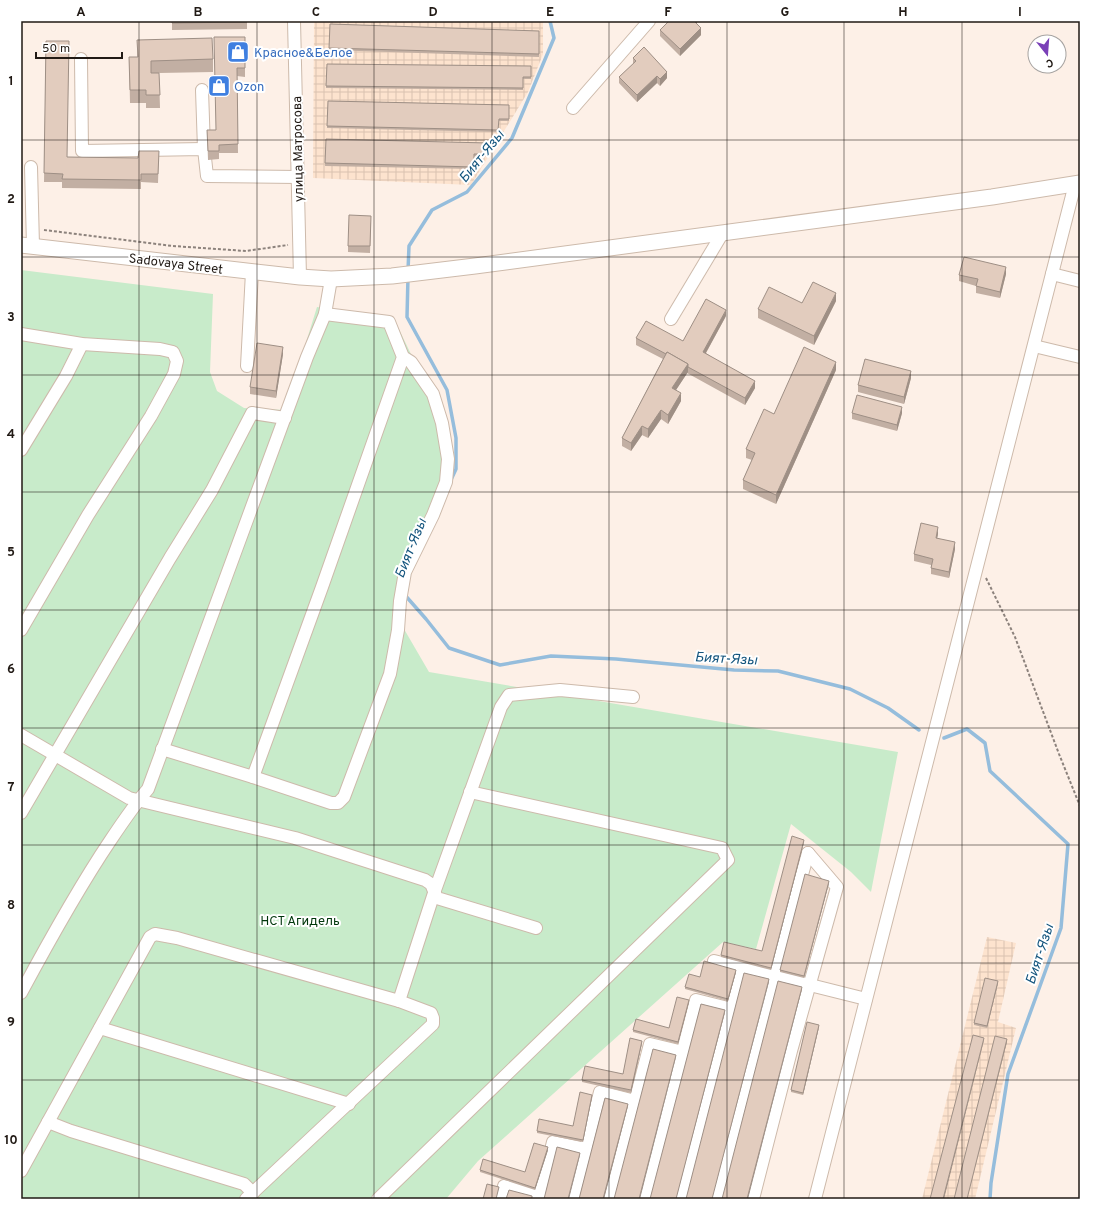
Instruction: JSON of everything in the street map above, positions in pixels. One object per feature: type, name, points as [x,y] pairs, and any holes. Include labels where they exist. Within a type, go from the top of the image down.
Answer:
[{"type":"main road","name":"Sadovaya Street","points":[[27,245],[300,277],[332,278],[392,276],[722,234],[992,197],[1078,183]]},
{"type":"street","name":"улица Матросова","points":[[294,21],[300,277]]},
{"type":"street","points":[[573,108],[649,21]]},
{"type":"street","points":[[81,59],[82,151],[204,150]]},
{"type":"street","points":[[202,90],[204,150],[207,176],[298,177]]},
{"type":"street","points":[[27,245],[32,229],[31,167]]},
{"type":"street","points":[[814,1199],[1052,274],[1078,183]]},
{"type":"street","points":[[671,320],[722,234]]},
{"type":"street","points":[[247,366],[252,272]]},
{"type":"street","points":[[1052,274],[1080,281]]},
{"type":"street","points":[[21,993],[67,909],[98,859],[138,800],[148,788],[284,418],[325,314],[332,278]]},
{"type":"street","points":[[162,750],[253,777],[331,804],[338,803],[344,797],[390,674],[398,630],[400,601],[405,572],[433,515],[446,482],[448,459],[442,423],[433,394],[411,362],[403,357],[389,322],[325,314]]},
{"type":"street","points":[[21,334],[82,344],[160,349],[173,352],[177,361],[174,374],[151,416],[88,515],[21,630]]},
{"type":"street","points":[[21,450],[66,376],[82,344]]},
{"type":"street","points":[[1034,346],[1080,357]]},
{"type":"street","points":[[253,777],[403,357]]},
{"type":"street","points":[[21,813],[170,558],[212,490],[252,413],[284,418]]},
{"type":"street","points":[[399,1001],[434,893],[470,792],[501,707],[509,695],[560,690],[633,697]]},
{"type":"street","points":[[21,735],[129,798],[295,838],[425,880],[431,884],[436,898],[536,928]]},
{"type":"street","points":[[378,1199],[728,860],[722,848],[470,792]]},
{"type":"street","points":[[717,1199],[774,976],[808,853],[837,887],[809,985],[753,1199]]},
{"type":"street","points":[[21,1171],[48,1122],[100,1028],[150,937],[155,934],[177,938],[399,1001],[431,1013],[433,1018],[433,1024],[249,1196],[244,1184],[71,1131],[48,1122]]},
{"type":"street","points":[[714,961],[866,999]]},
{"type":"street","points":[[682,1199],[742,968]]},
{"type":"street","points":[[645,1199],[696,1000],[732,1009]]},
{"type":"street","points":[[100,1028],[349,1104]]},
{"type":"street","points":[[610,1199],[650,1044],[683,1052]]},
{"type":"street","points":[[573,1199],[600,1092],[635,1101]]},
{"type":"street","points":[[501,1199],[504,1186],[539,1197],[553,1142],[586,1149]]},
{"type":"path","points":[[32,229],[173,246],[246,251],[299,243]]},
{"type":"path","points":[[978,563],[1015,637],[1080,806]]},
{"type":"shaded area","points":[[314,21],[543,21],[543,54],[528,92],[471,185],[313,178]]},
{"type":"shaded area","points":[[987,937],[1016,943],[998,1022],[1016,1028],[975,1199],[922,1199]]},
{"type":"green space","name":"НСТ Агидель","points":[[21,270],[213,294],[210,372],[217,391],[244,408],[285,410],[317,307],[394,319],[435,404],[445,470],[401,586],[404,629],[429,672],[898,752],[871,892],[851,872],[791,824],[756,949],[723,942],[478,1161],[446,1199],[21,1199]]},
{"type":"building","points":[[172,21],[247,21],[247,22],[172,23]]},
{"type":"building","points":[[669,21],[694,21],[701,28],[680,49],[660,30]]},
{"type":"building","points":[[330,24],[539,31],[539,54],[329,48]]},
{"type":"building","points":[[214,37],[245,37],[245,68],[237,68],[238,144],[219,145],[219,151],[208,151],[207,130],[216,130]]},
{"type":"building","points":[[212,38],[213,59],[151,61],[151,73],[159,73],[160,95],[146,95],[146,90],[130,90],[129,57],[138,57],[137,40]]},
{"type":"building","points":[[46,41],[69,41],[67,157],[138,158],[139,151],[159,151],[158,174],[141,174],[141,180],[62,179],[63,174],[44,173]]},
{"type":"building","points":[[644,47],[667,72],[660,79],[657,76],[637,95],[619,77],[636,61],[633,58]]},
{"type":"building","points":[[327,64],[531,66],[531,77],[523,77],[523,88],[326,86]]},
{"type":"building","points":[[328,101],[509,105],[509,119],[499,119],[498,130],[327,126]]},
{"type":"building","points":[[326,139],[488,143],[487,154],[474,154],[474,167],[325,163]]},
{"type":"building","points":[[349,215],[371,216],[370,246],[348,246]]},
{"type":"building","points":[[964,257],[1006,267],[1000,292],[976,286],[978,279],[959,275]]},
{"type":"building","points":[[813,282],[836,293],[814,336],[758,309],[769,287],[802,303]]},
{"type":"building","points":[[706,299],[726,310],[703,352],[755,381],[745,398],[688,367],[688,364],[667,352],[666,354],[636,338],[646,321],[683,341]]},
{"type":"building","points":[[257,343],[283,347],[276,391],[250,387]]},
{"type":"building","points":[[804,347],[836,362],[776,495],[743,480],[755,453],[746,449],[764,409],[774,414]]},
{"type":"building","points":[[667,352],[688,364],[672,388],[681,393],[668,415],[661,410],[648,429],[642,426],[631,443],[622,438]]},
{"type":"building","points":[[865,359],[911,371],[904,397],[858,385]]},
{"type":"building","points":[[857,395],[902,407],[897,425],[852,413]]},
{"type":"building","points":[[921,523],[938,527],[936,538],[955,542],[949,572],[931,568],[933,559],[914,554]]},
{"type":"building","points":[[792,836],[804,840],[771,968],[721,955],[724,942],[762,951]]},
{"type":"building","points":[[805,874],[829,881],[804,976],[780,970]]},
{"type":"building","points":[[704,961],[736,970],[728,999],[685,987],[689,974],[700,977]]},
{"type":"building","points":[[744,973],[769,979],[712,1199],[686,1199]]},
{"type":"building","points":[[985,978],[998,981],[987,1026],[974,1023]]},
{"type":"building","points":[[778,981],[802,987],[747,1199],[722,1199]]},
{"type":"building","points":[[677,997],[689,1000],[678,1042],[633,1030],[636,1019],[669,1028]]},
{"type":"building","points":[[701,1004],[725,1010],[676,1199],[650,1199]]},
{"type":"building","points":[[807,1022],[819,1025],[803,1093],[791,1090]]},
{"type":"building","points":[[973,1035],[984,1038],[943,1199],[930,1199]]},
{"type":"building","points":[[995,1036],[1007,1039],[967,1199],[954,1199]]},
{"type":"building","points":[[630,1038],[642,1041],[631,1090],[582,1080],[585,1066],[623,1074]]},
{"type":"building","points":[[653,1049],[676,1055],[639,1199],[614,1199]]},
{"type":"building","points":[[580,1092],[592,1095],[583,1140],[537,1131],[539,1119],[573,1126]]},
{"type":"building","points":[[605,1098],[628,1104],[603,1199],[579,1199]]},
{"type":"building","points":[[534,1143],[548,1147],[535,1188],[480,1170],[483,1159],[525,1172]]},
{"type":"building","points":[[557,1147],[580,1153],[568,1199],[544,1199]]},
{"type":"building","points":[[487,1184],[499,1187],[496,1199],[483,1199]]},
{"type":"building","points":[[509,1190],[532,1196],[532,1199],[506,1199]]},
{"type":"waterway","name":"Бият-Язы","points":[[408,271],[409,246],[432,210],[467,192],[512,138],[554,38],[550,21]]},
{"type":"waterway","name":"Бият-Язы","points":[[408,277],[407,317],[447,390],[456,438],[456,469],[450,482]]},
{"type":"waterway","name":"Бият-Язы","points":[[404,594],[449,648],[500,665],[551,656],[616,659],[734,670],[778,671],[850,689],[888,708],[919,730]]},
{"type":"waterway","name":"Бият-Язы","points":[[944,738],[967,729],[985,743],[990,771],[1068,844],[1061,928],[1008,1074],[991,1183],[990,1199]]},
{"type":"place","name":"Красное&Белое","points":[[238,52]]},
{"type":"place","name":"Ozon","points":[[219,86]]}]
